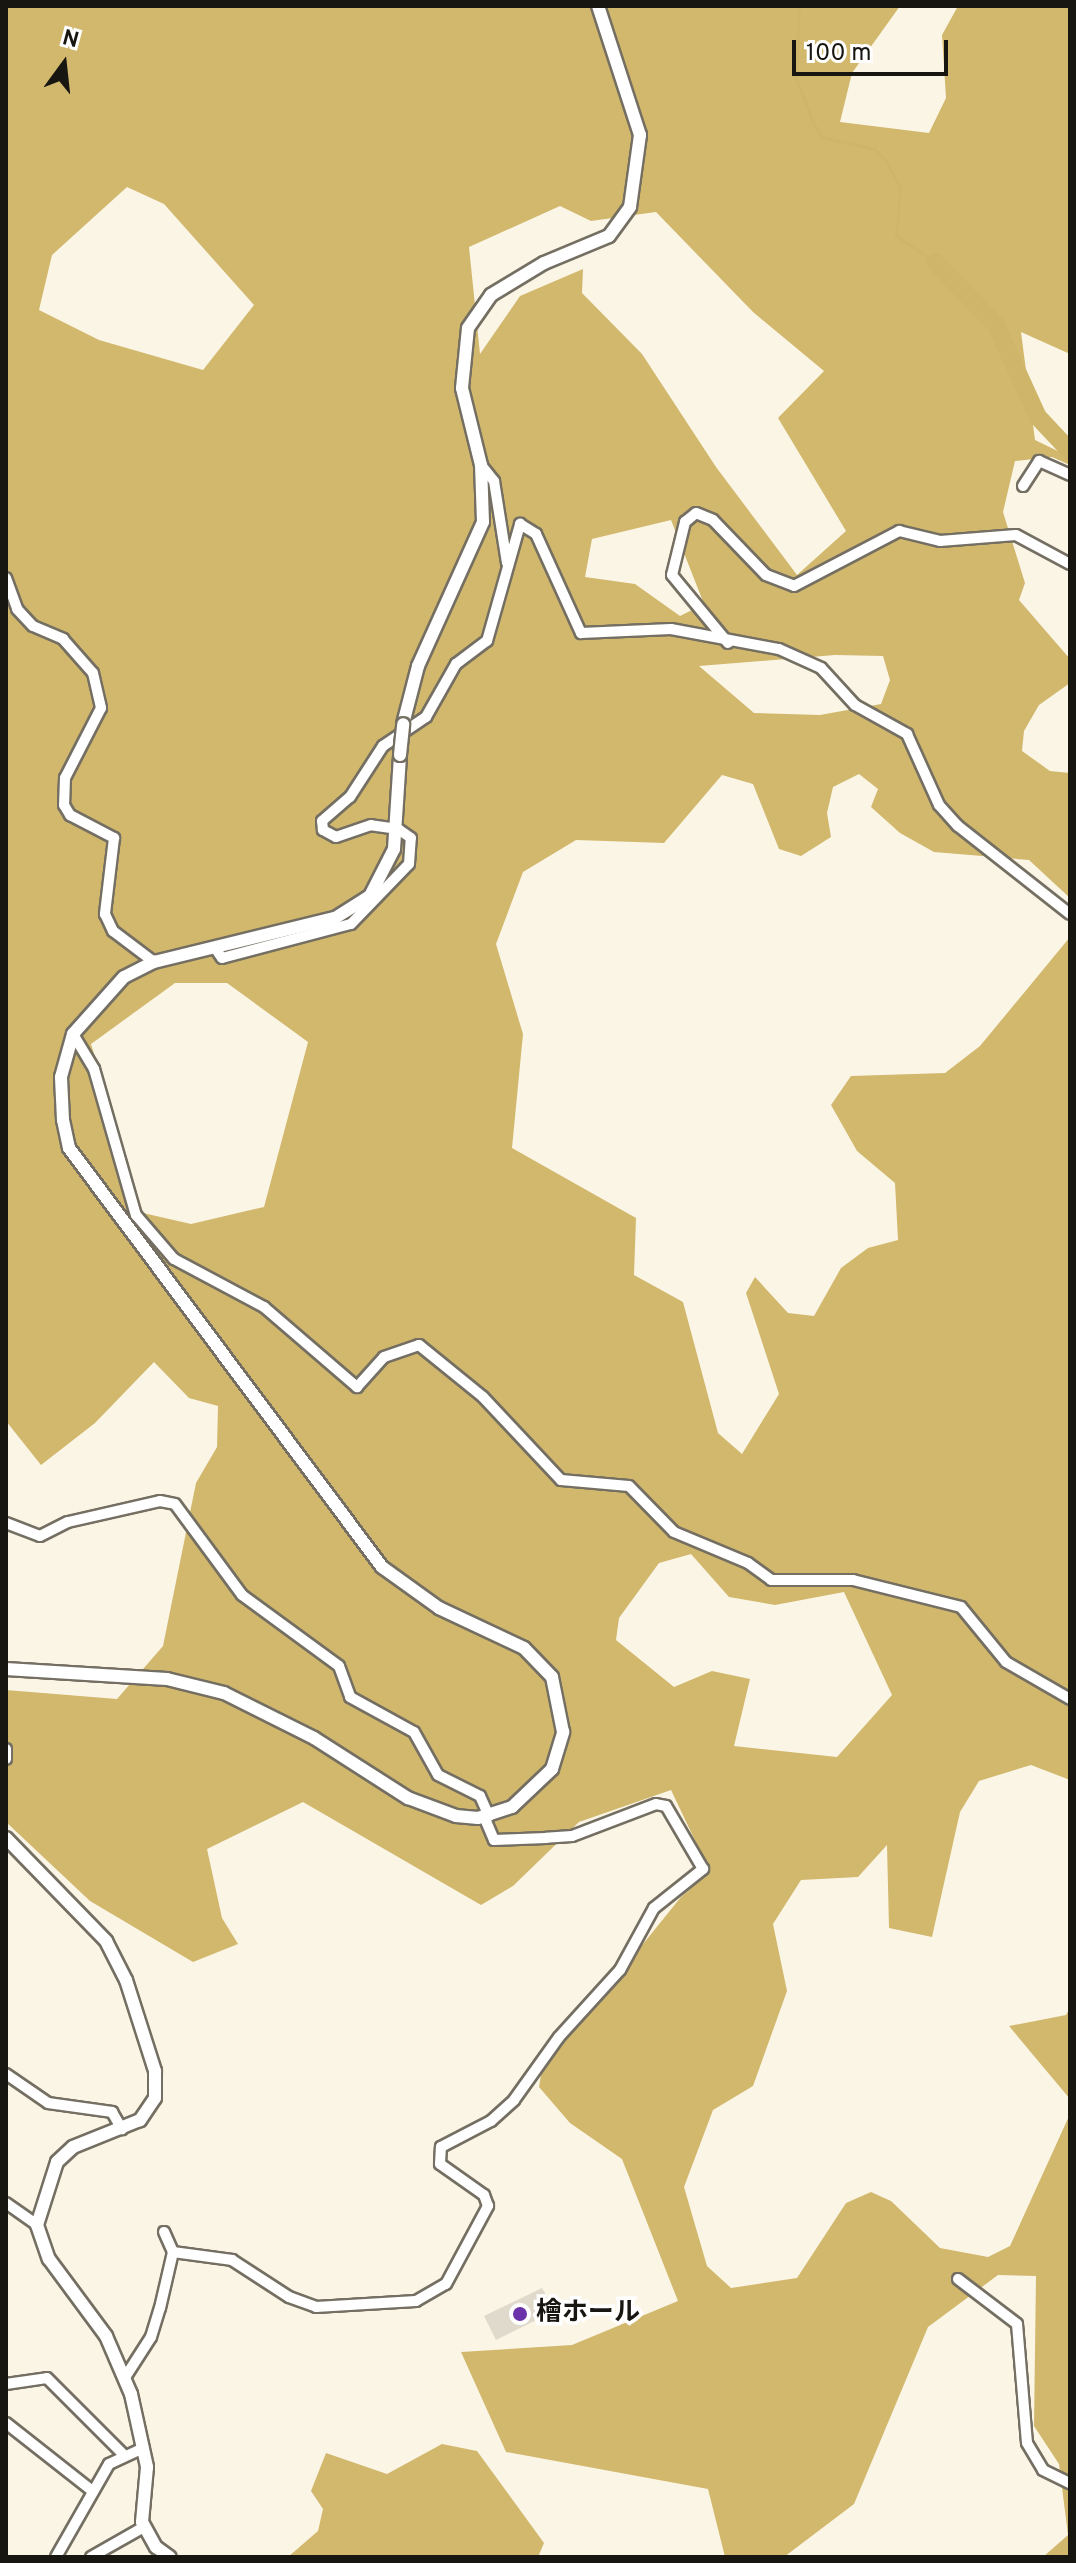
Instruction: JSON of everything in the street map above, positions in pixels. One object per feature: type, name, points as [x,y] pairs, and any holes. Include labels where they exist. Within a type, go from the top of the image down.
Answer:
[{"type":"street","points":[[6,1669],[167,1679],[224,1693],[314,1738],[433,1810],[486,1816],[526,1799],[552,1769],[563,1732],[552,1677],[524,1648],[439,1608],[382,1567],[69,1148],[61,1077],[73,1034],[124,977],[154,962],[354,909],[388,869],[398,829],[403,724],[418,666],[478,540],[481,465],[462,388],[468,328],[491,295],[544,263],[609,236],[633,194],[640,135],[598,6]]},
{"type":"street","points":[[1023,486],[1039,461],[1070,475]]},
{"type":"street","points":[[481,465],[494,481],[507,563]]},
{"type":"street","points":[[729,644],[672,575],[688,516],[704,513],[766,575],[794,586],[899,531],[930,541],[996,533],[1038,543],[1070,564]]},
{"type":"street","points":[[215,948],[222,958],[351,924],[409,864],[411,838],[398,829],[371,825],[336,837],[321,826],[350,797],[383,746],[426,717],[456,664],[487,641],[520,524],[529,526],[581,633],[671,629],[729,644],[767,646],[807,660],[855,705],[907,734],[939,805],[1070,914]]},
{"type":"street","points":[[6,578],[17,609],[33,626],[63,639],[93,673],[101,708],[65,778],[64,805],[70,815],[114,838],[105,914],[113,931],[154,962]]},
{"type":"street","points":[[73,1034],[94,1069],[136,1215],[174,1259],[264,1307],[357,1387],[384,1357],[419,1345],[483,1397],[561,1480],[629,1486],[674,1532],[748,1563],[771,1580],[853,1580],[961,1607],[1006,1662],[1070,1699]]},
{"type":"street","points":[[6,1523],[40,1536],[68,1522],[160,1501],[175,1504],[242,1595],[339,1666],[350,1697],[414,1732],[438,1775],[480,1796],[494,1840],[572,1836],[666,1806],[703,1869],[654,1908],[620,1970],[559,2037],[514,2100],[491,2121],[441,2147],[440,2164],[484,2195],[488,2206],[446,2284],[416,2301],[316,2307],[289,2297],[232,2260],[173,2252]]},
{"type":"street","points":[[6,1749],[6,1759]]},
{"type":"street","points":[[6,1838],[106,1941],[126,1980],[156,2085],[146,2113],[122,2129],[73,2147],[57,2162],[37,2225]]},
{"type":"street","points":[[6,2074],[48,2103],[112,2112],[122,2129]]},
{"type":"street","points":[[6,2203],[37,2225],[49,2259],[106,2336],[124,2379],[144,2448],[144,2527],[170,2557]]},
{"type":"street","points":[[124,2379],[151,2337],[173,2252],[164,2232]]},
{"type":"street","points":[[958,2279],[1020,2330],[1019,2390],[1027,2443],[1043,2470],[1070,2483]]},
{"type":"street","points":[[6,2384],[47,2378],[122,2453]]},
{"type":"street","points":[[6,2423],[90,2489]]},
{"type":"street","points":[[56,2557],[90,2489],[122,2453],[144,2448]]},
{"type":"street","points":[[91,2557],[144,2527]]},
{"type":"shaded area","points":[[6,6],[900,6],[852,73],[840,122],[929,133],[946,98],[942,35],[958,6],[1070,6],[1070,354],[1021,332],[1035,440],[1070,457],[1070,465],[1052,457],[1015,461],[1003,512],[1025,583],[1019,600],[1070,659],[1070,683],[1039,705],[1024,731],[1022,751],[1050,771],[1070,773],[1070,898],[1029,860],[934,852],[900,833],[871,807],[878,789],[859,774],[833,787],[827,813],[831,837],[801,856],[779,849],[753,784],[722,775],[664,843],[576,840],[523,872],[496,944],[523,1034],[512,1148],[636,1218],[634,1275],[683,1302],[718,1433],[742,1454],[779,1394],[746,1293],[755,1277],[788,1313],[814,1316],[841,1268],[868,1248],[898,1240],[895,1183],[857,1151],[831,1105],[851,1076],[945,1073],[980,1046],[1070,937],[1070,1780],[1031,1765],[979,1781],[960,1812],[932,1937],[889,1928],[887,1845],[858,1877],[801,1880],[773,1924],[787,1991],[753,2086],[713,2110],[684,2187],[707,2266],[731,2288],[797,2278],[846,2203],[871,2192],[891,2201],[940,2248],[988,2257],[1010,2246],[1070,2114],[1070,2557],[1043,2557],[1068,2535],[1059,2464],[1034,2426],[1036,2276],[998,2275],[928,2327],[854,2504],[784,2557],[725,2557],[708,2489],[506,2452],[461,2352],[572,2345],[678,2301],[622,2159],[570,2123],[539,2087],[542,2069],[681,1897],[710,1872],[671,1790],[579,1822],[513,1886],[481,1905],[303,1802],[207,1849],[222,1918],[238,1944],[193,1962],[90,1901],[6,1822],[6,1690],[117,1699],[163,1646],[196,1483],[217,1447],[218,1406],[189,1398],[154,1362],[95,1423],[41,1465],[6,1421]],"holes":[[[127,187],[164,204],[254,305],[203,370],[99,340],[39,310],[52,255]],[[560,206],[591,221],[656,212],[753,312],[824,371],[778,418],[846,531],[797,575],[716,467],[642,354],[582,293],[583,269],[520,296],[480,354],[469,247]],[[671,520],[704,604],[680,616],[635,584],[585,577],[592,539]],[[835,655],[883,656],[890,680],[881,704],[820,715],[754,713],[699,666]],[[175,983],[227,983],[308,1042],[264,1207],[191,1224],[143,1213],[91,1044]],[[691,1554],[729,1597],[775,1605],[844,1592],[892,1695],[837,1757],[734,1746],[750,1679],[712,1671],[674,1687],[616,1640],[619,1618],[659,1563]]]},
{"type":"shaded area","points":[[1070,2008],[1070,2099],[1009,2026],[1066,2015]]},
{"type":"shaded area","points":[[442,2444],[477,2451],[544,2543],[538,2557],[288,2557],[318,2531],[323,2509],[311,2491],[326,2453],[387,2474]]},
{"type":"building","name":"檜ホール","points":[[542,2288],[555,2311],[496,2340],[484,2316]]},
{"type":"waterway","points":[[799,6],[796,78],[813,123],[822,137],[875,149],[885,160],[900,187],[896,236],[935,262]]},
{"type":"waterway","points":[[935,262],[996,325],[1038,417],[1070,451]]},
{"type":"place","name":"檜ホール","points":[[520,2314]]}]
